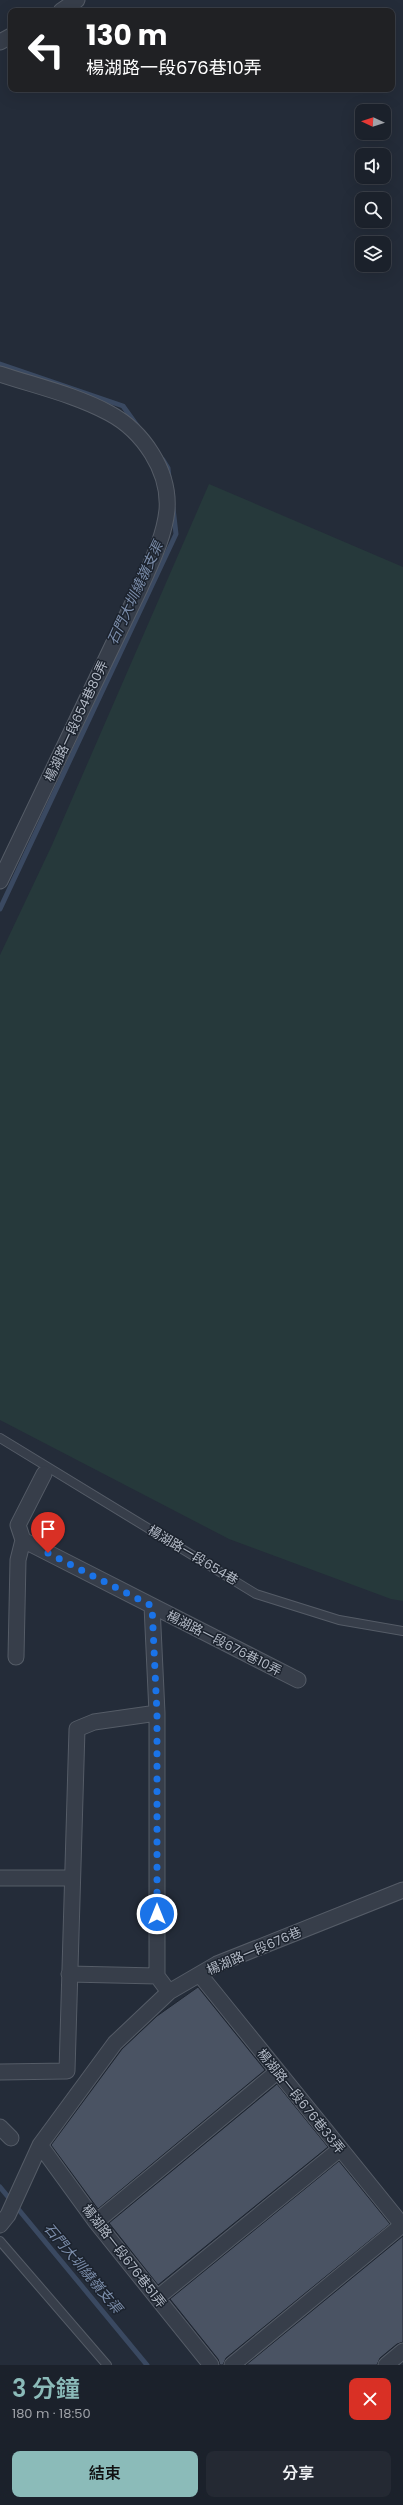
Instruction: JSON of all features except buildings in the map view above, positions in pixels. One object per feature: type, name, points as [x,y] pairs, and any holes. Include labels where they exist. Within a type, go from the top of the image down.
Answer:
[{"type":"street","points":[[65,8],[77,0]]},
{"type":"street","name":"楊湖路一段654巷80弄","points":[[0,374],[110,413],[135,434],[156,459],[164,484],[167,509],[161,540],[140,588],[0,881]]},
{"type":"street","points":[[16,1657],[18,1560],[22,1540],[18,1525],[44,1474]]},
{"type":"street","name":"楊湖路一段676巷10弄","points":[[22,1540],[298,1680]]},
{"type":"street","points":[[152,1606],[157,1714],[157,1976],[169,1992]]},
{"type":"street","points":[[0,2072],[67,2071],[71,1878],[77,1729],[94,1722],[157,1714]]},
{"type":"street","points":[[0,1878],[71,1878]]},
{"type":"street","name":"楊湖路一段676巷","points":[[4,2220],[40,2145],[115,2043],[169,1992],[217,1964],[403,1890]]},
{"type":"street","points":[[69,1974],[157,1976]]},
{"type":"street","name":"楊湖路一段676巷33弄","points":[[200,1974],[402,2226]]},
{"type":"street","points":[[96,2222],[278,2072]]},
{"type":"street","points":[[0,2127],[11,2138]]},
{"type":"street","name":"楊湖路一段676巷51弄","points":[[40,2145],[96,2222],[211,2365]]},
{"type":"street","points":[[157,2298],[340,2149]]},
{"type":"street","points":[[232,2365],[402,2226]]},
{"type":"street","points":[[386,2365],[403,2351]]},
{"type":"lane","name":"楊湖路一段654巷","points":[[0,1438],[256,1594],[339,1620],[403,1630]]},
{"type":"lane","points":[[0,2241],[107,2365]]},
{"type":"shaded area","points":[[209,484],[403,567],[403,1601],[391,1599],[229,1539],[0,1420],[0,955],[52,845]]},
{"type":"waterway","name":"石門大圳繞嶺支渠","points":[[0,364],[123,406],[138,427]]},
{"type":"waterway","name":"石門大圳繞嶺支渠","points":[[163,460],[168,468],[169,478]]},
{"type":"waterway","name":"石門大圳繞嶺支渠","points":[[0,909],[176,534],[173,508]]},
{"type":"waterway","name":"石門大圳繞嶺支渠","points":[[0,2187],[147,2365]]},
{"type":"route","points":[[48,1553],[152,1606],[157,1714],[157,1914]]}]
